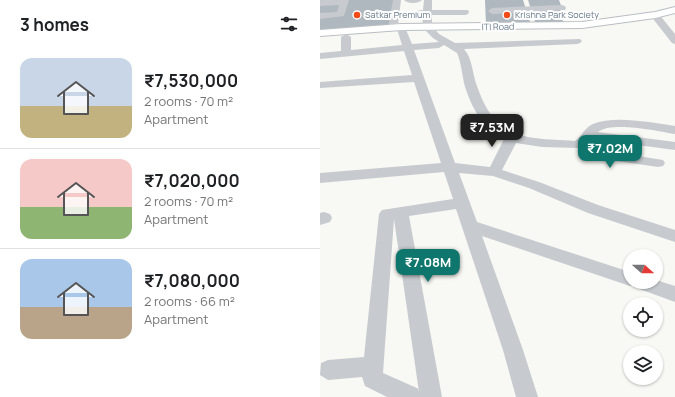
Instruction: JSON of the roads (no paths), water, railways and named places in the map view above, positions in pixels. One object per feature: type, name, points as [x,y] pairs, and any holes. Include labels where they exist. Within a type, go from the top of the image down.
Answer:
[{"type":"main road","name":"ITI Road","points":[[320,33],[427,27],[582,25],[655,15],[675,10]]},
{"type":"street","points":[[397,0],[397,28],[407,48],[450,167],[513,350],[527,397]]},
{"type":"street","points":[[408,0],[418,0]]},
{"type":"street","points":[[428,0],[427,27],[436,36],[463,54],[472,89],[490,122],[497,130],[512,137],[550,143],[576,145],[598,127],[610,125],[675,130]]},
{"type":"street","points":[[320,3],[344,1],[341,14],[320,16]]},
{"type":"street","points":[[492,11],[528,4],[562,8]]},
{"type":"street","points":[[528,4],[536,26]]},
{"type":"street","points":[[418,13],[465,12]]},
{"type":"street","points":[[655,15],[675,41]]},
{"type":"street","points":[[346,37],[346,54]]},
{"type":"street","points":[[453,46],[577,41]]},
{"type":"street","points":[[320,56],[439,45]]},
{"type":"street","points":[[320,85],[418,78]]},
{"type":"street","points":[[494,172],[512,137]]},
{"type":"street","points":[[585,139],[675,146]]},
{"type":"street","points":[[585,139],[586,150],[590,153],[658,163]]},
{"type":"street","points":[[320,178],[450,167],[494,172],[534,185],[593,209],[675,236]]},
{"type":"street","points":[[411,397],[372,379],[386,214],[462,203]]},
{"type":"street","points":[[401,212],[431,397]]},
{"type":"street","points":[[470,226],[623,277]]},
{"type":"street","points":[[660,289],[675,294]]},
{"type":"street","points":[[328,370],[373,366]]},
{"type":"place","name":"Satkar Premium","points":[[357,15]]},
{"type":"place","name":"Krishna Park Society","points":[[507,15]]}]
